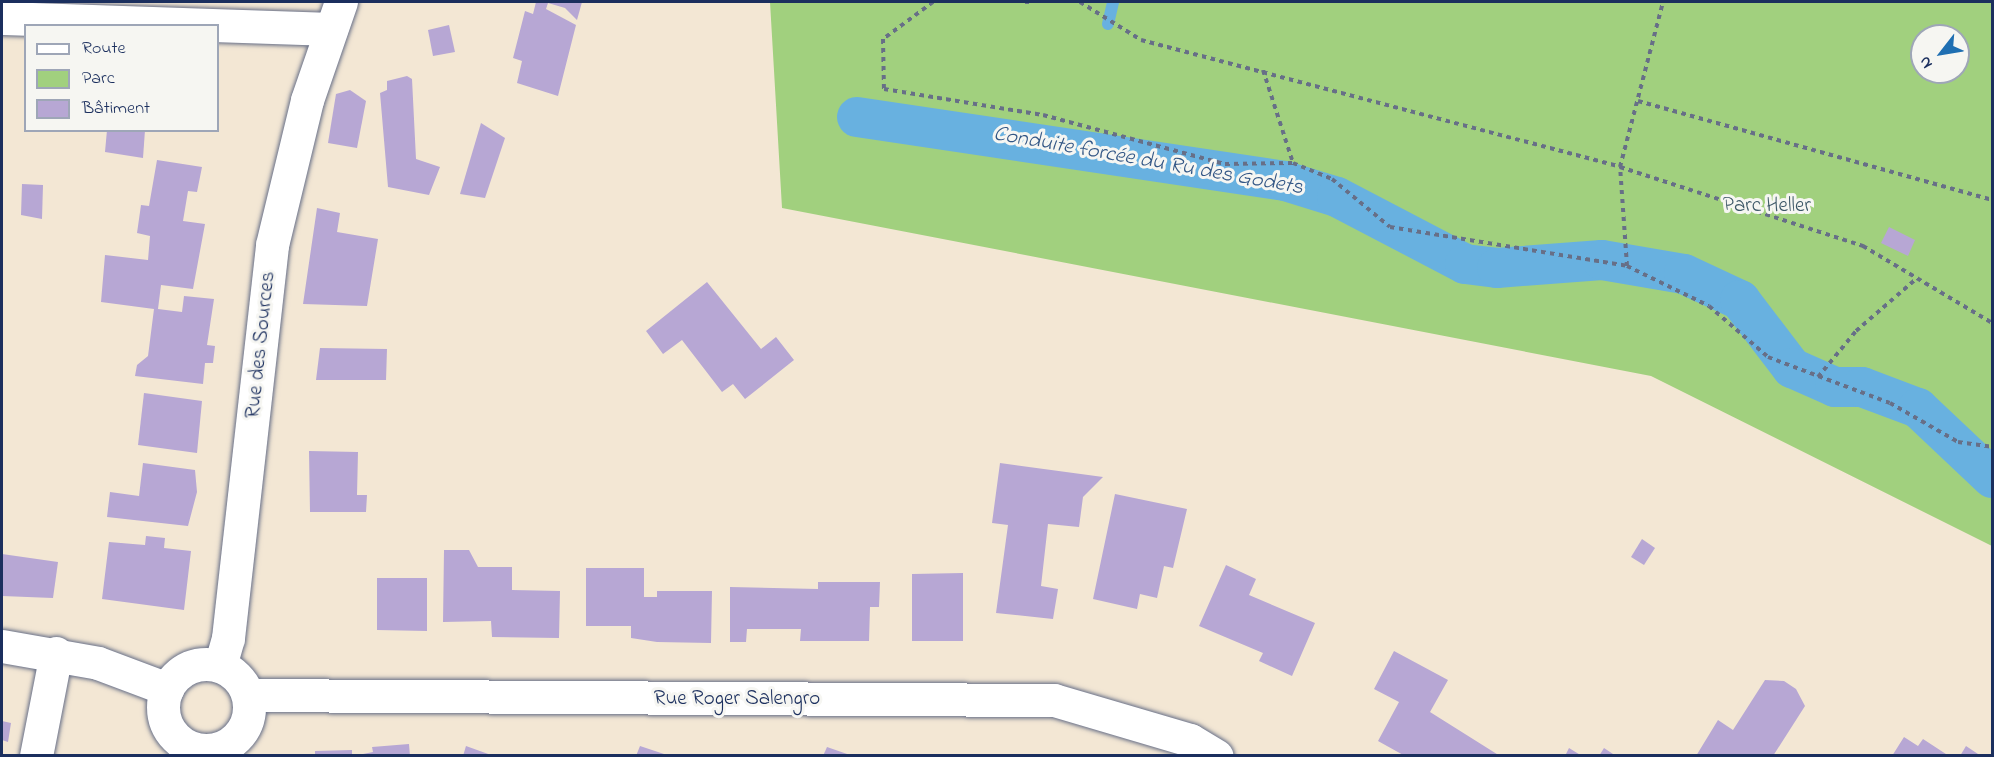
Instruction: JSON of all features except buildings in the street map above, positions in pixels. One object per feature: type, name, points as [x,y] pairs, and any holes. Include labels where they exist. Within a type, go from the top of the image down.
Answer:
[{"type":"street","points":[[2,18],[336,15]]},
{"type":"street","name":"Rue des Sources","points":[[220,666],[228,638],[272,245],[336,15]]},
{"type":"street","points":[[2,646],[56,653],[167,689]]},
{"type":"street","points":[[36,756],[56,653]]},
{"type":"street","points":[[195,665],[220,666],[238,676],[248,695],[250,708],[241,733],[219,748],[206,753],[173,735],[164,712],[167,689],[195,665]]},
{"type":"street","name":"Rue Roger Salengro","points":[[248,695],[1054,699],[1190,740],[1217,756]]},
{"type":"path","points":[[933,2],[883,39],[884,88],[1043,115],[1225,164],[1293,163],[1332,178],[1390,227],[1627,266],[1709,306],[1768,357],[1890,403],[1958,442],[1992,447]]},
{"type":"path","points":[[1025,2],[1032,2]]},
{"type":"path","points":[[1080,2],[1141,40],[1263,70],[1620,167],[1863,246],[1992,323]]},
{"type":"path","points":[[1627,266],[1620,167],[1663,2]]},
{"type":"path","points":[[1263,70],[1293,163]]},
{"type":"path","points":[[1638,101],[1992,200]]},
{"type":"path","points":[[1818,376],[1856,331],[1916,279]]},
{"type":"green space","name":"Parc Heller","points":[[770,2],[1992,2],[1992,546],[1651,376],[782,208]]},
{"type":"waterway","points":[[1108,24],[1113,2]]},
{"type":"waterway","name":"Conduite forcée du Ru des Godets","points":[[857,117],[1285,181],[1337,197],[1465,264],[1497,268],[1602,260],[1684,274],[1740,300],[1792,368],[1835,387],[1862,387],[1918,408],[1992,478]]}]
